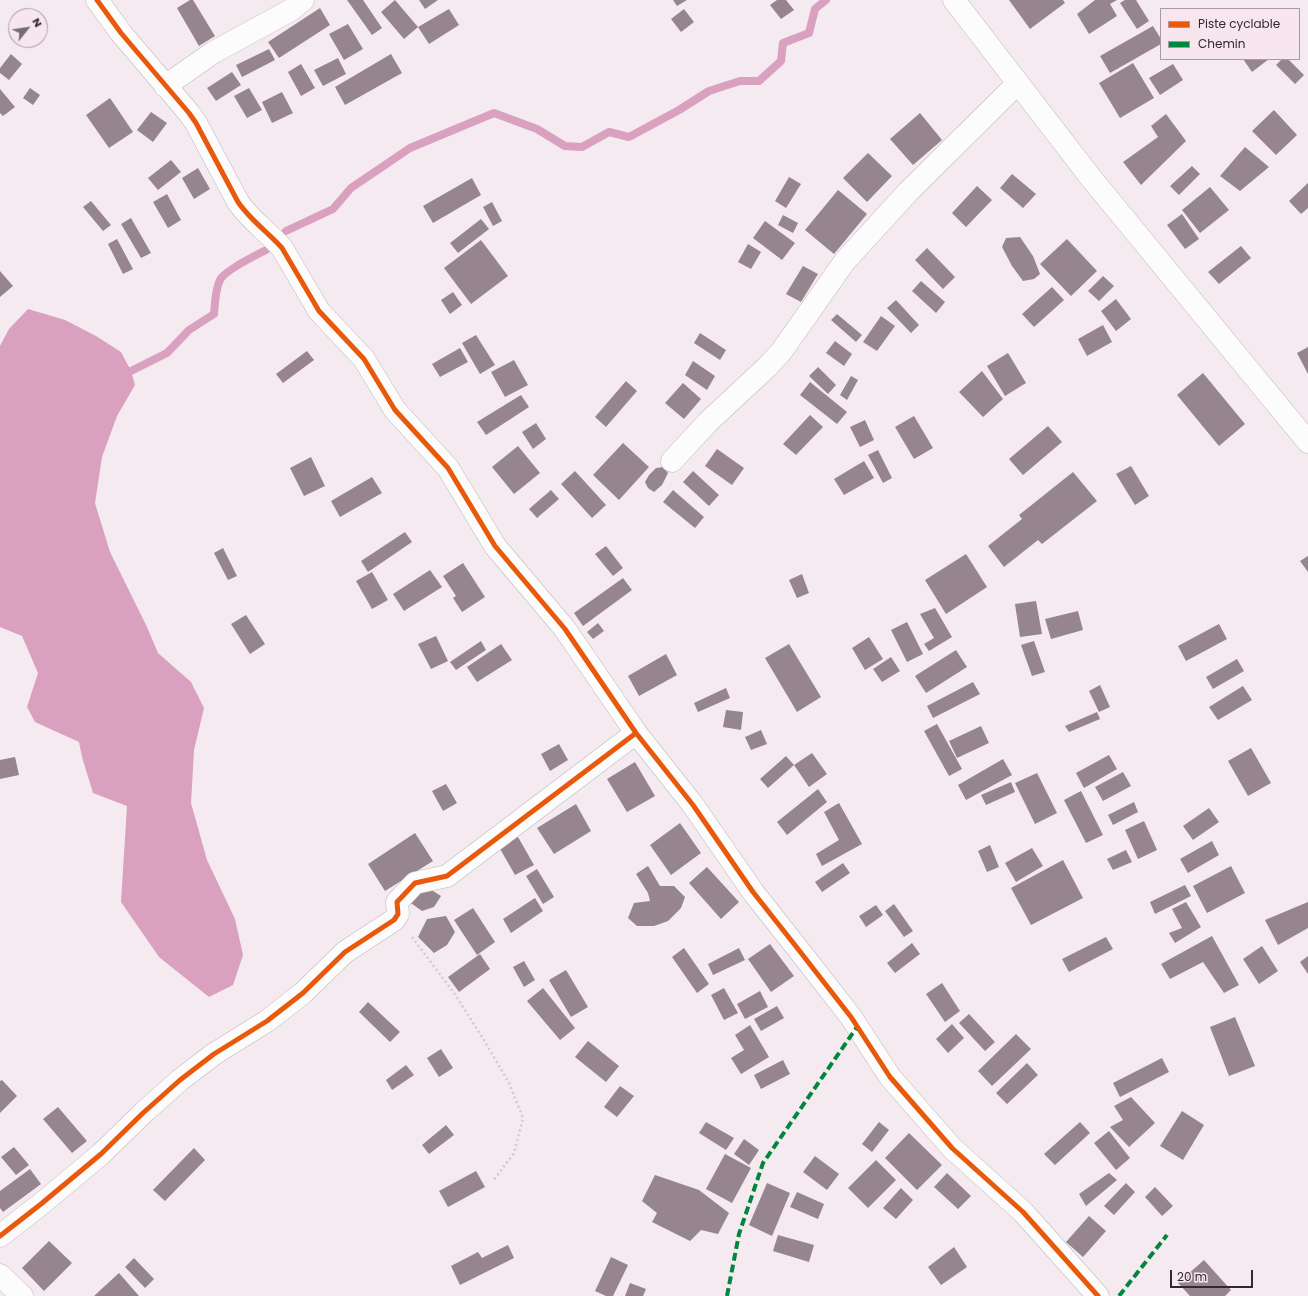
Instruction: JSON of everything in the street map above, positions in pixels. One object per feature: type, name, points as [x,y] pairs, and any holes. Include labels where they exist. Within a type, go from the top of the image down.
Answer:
[{"type":"street","points":[[96,0],[121,33],[196,123],[238,202],[246,213],[282,248],[319,311],[364,359],[398,414],[448,468],[495,546],[565,629],[636,733],[693,805],[752,892],[851,1017],[899,1089],[952,1148],[1023,1212],[1098,1296]]},
{"type":"street","points":[[165,86],[214,52],[292,10],[303,0]]},
{"type":"street","points":[[954,0],[1096,184],[1308,442]]},
{"type":"street","points":[[672,461],[708,422],[767,368],[781,352],[845,261],[908,192],[1018,83]]},
{"type":"street","points":[[0,1236],[101,1154],[143,1113],[180,1080],[214,1054],[267,1021],[303,993],[345,952],[394,920],[398,914],[396,902],[414,884],[447,876],[636,733]]},
{"type":"street","points":[[0,1274],[22,1296]]},
{"type":"path","points":[[397,917],[454,993],[484,1040],[510,1083],[523,1118],[514,1153],[493,1182]]},
{"type":"shaded area","points":[[28,309],[65,320],[96,336],[121,352],[131,371],[135,385],[117,416],[102,457],[95,503],[110,552],[147,627],[158,653],[191,682],[204,708],[194,750],[191,803],[207,860],[235,919],[243,955],[233,985],[209,997],[159,957],[121,902],[127,806],[93,793],[79,742],[35,722],[27,707],[38,673],[22,636],[0,627],[0,346],[9,329]]},
{"type":"building","points":[[190,0],[193,0],[215,36],[199,46],[177,8]]},
{"type":"building","points":[[347,0],[363,0],[382,28],[372,35]]},
{"type":"building","points":[[395,0],[418,27],[404,39],[381,12]]},
{"type":"building","points":[[419,0],[438,0],[425,9]]},
{"type":"building","points":[[673,0],[687,0],[677,6]]},
{"type":"building","points":[[777,0],[786,0],[794,10],[781,19],[770,5]]},
{"type":"building","points":[[1009,0],[1063,0],[1065,3],[1030,29]]},
{"type":"building","points":[[1095,0],[1117,0],[1110,4],[1117,16],[1089,34],[1077,14]]},
{"type":"building","points":[[1125,0],[1136,0],[1149,21],[1137,29],[1120,3]]},
{"type":"building","points":[[320,8],[330,25],[279,58],[268,42]]},
{"type":"building","points":[[449,9],[459,25],[429,44],[418,27]]},
{"type":"building","points":[[684,9],[694,22],[681,32],[671,19]]},
{"type":"building","points":[[348,24],[363,49],[344,60],[329,34]]},
{"type":"building","points":[[1153,26],[1160,37],[1160,45],[1110,73],[1100,56]]},
{"type":"building","points":[[269,49],[275,60],[242,77],[236,65]]},
{"type":"building","points":[[11,54],[22,64],[9,80],[0,73],[0,68]]},
{"type":"building","points":[[391,54],[402,73],[345,105],[335,87]]},
{"type":"building","points":[[338,58],[346,74],[323,86],[314,70]]},
{"type":"building","points":[[1244,60],[1268,60],[1252,72]]},
{"type":"building","points":[[1281,60],[1289,60],[1304,75],[1295,84],[1276,65]]},
{"type":"building","points":[[1133,63],[1154,98],[1120,118],[1099,83]]},
{"type":"building","points":[[301,64],[315,88],[301,96],[288,72]]},
{"type":"building","points":[[1173,64],[1183,80],[1160,95],[1149,78]]},
{"type":"building","points":[[232,72],[241,85],[216,101],[207,88]]},
{"type":"building","points":[[30,88],[40,95],[33,105],[23,98]]},
{"type":"building","points":[[249,88],[262,110],[247,118],[234,96]]},
{"type":"building","points":[[0,89],[15,107],[3,116],[0,113]]},
{"type":"building","points":[[282,92],[293,113],[272,123],[262,102]]},
{"type":"building","points":[[110,98],[133,132],[109,148],[86,115]]},
{"type":"building","points":[[1274,110],[1297,135],[1276,155],[1252,131]]},
{"type":"building","points":[[151,112],[167,123],[153,142],[137,130]]},
{"type":"building","points":[[920,113],[942,140],[913,165],[890,139]]},
{"type":"building","points":[[1166,114],[1186,141],[1141,185],[1123,162],[1158,137],[1151,126]]},
{"type":"building","points":[[1245,147],[1269,167],[1240,191],[1220,176]]},
{"type":"building","points":[[868,153],[892,176],[867,202],[843,178]]},
{"type":"building","points":[[171,160],[181,172],[158,190],[148,178]]},
{"type":"building","points":[[1192,166],[1200,174],[1179,195],[1170,186]]},
{"type":"building","points":[[198,168],[210,189],[194,199],[182,178]]},
{"type":"building","points":[[1012,174],[1036,194],[1023,208],[1000,188]]},
{"type":"building","points":[[789,177],[801,184],[786,208],[775,201]]},
{"type":"building","points":[[472,178],[481,195],[433,223],[423,206]]},
{"type":"building","points":[[1308,183],[1308,208],[1301,214],[1289,201]]},
{"type":"building","points":[[977,186],[992,200],[966,227],[952,213]]},
{"type":"building","points":[[1210,187],[1229,210],[1200,233],[1182,210]]},
{"type":"building","points":[[838,190],[867,214],[834,254],[805,230]]},
{"type":"building","points":[[167,194],[181,220],[168,228],[153,202]]},
{"type":"building","points":[[91,201],[111,225],[103,231],[83,207]]},
{"type":"building","points":[[492,202],[502,221],[493,226],[483,207]]},
{"type":"building","points":[[1182,214],[1199,239],[1185,249],[1167,225]]},
{"type":"building","points":[[783,215],[798,223],[793,233],[778,225]]},
{"type":"building","points":[[131,218],[151,253],[141,258],[121,224]]},
{"type":"building","points":[[481,219],[489,229],[458,253],[450,243]]},
{"type":"building","points":[[765,221],[795,243],[782,260],[753,238]]},
{"type":"building","points":[[1020,237],[1033,256],[1040,274],[1034,279],[1023,281],[1012,266],[1002,247],[1006,238]]},
{"type":"building","points":[[117,239],[133,269],[123,274],[108,244]]},
{"type":"building","points":[[1067,239],[1097,271],[1071,296],[1040,264]]},
{"type":"building","points":[[481,240],[508,276],[471,304],[444,268]]},
{"type":"building","points":[[748,244],[761,252],[751,269],[738,262]]},
{"type":"building","points":[[1241,246],[1251,258],[1219,284],[1208,272]]},
{"type":"building","points":[[927,248],[955,277],[943,289],[915,260]]},
{"type":"building","points":[[803,266],[818,274],[801,302],[786,294]]},
{"type":"building","points":[[0,271],[13,286],[0,297]]},
{"type":"building","points":[[1103,276],[1114,286],[1099,301],[1088,291]]},
{"type":"building","points":[[921,281],[945,302],[936,313],[912,291]]},
{"type":"building","points":[[1052,287],[1064,300],[1034,327],[1022,314]]},
{"type":"building","points":[[453,292],[462,305],[450,314],[441,300]]},
{"type":"building","points":[[1116,299],[1131,319],[1116,331],[1101,311]]},
{"type":"building","points":[[896,300],[919,325],[911,333],[887,308]]},
{"type":"building","points":[[837,314],[862,335],[856,342],[831,320]]},
{"type":"building","points":[[881,316],[895,326],[877,351],[863,342]]},
{"type":"building","points":[[1103,325],[1112,342],[1087,356],[1078,339]]},
{"type":"building","points":[[700,333],[726,350],[720,360],[694,343]]},
{"type":"building","points":[[476,335],[495,365],[480,374],[462,343]]},
{"type":"building","points":[[835,341],[852,354],[844,366],[826,353]]},
{"type":"building","points":[[1308,347],[1308,374],[1297,353]]},
{"type":"building","points":[[460,348],[468,362],[440,377],[432,364]]},
{"type":"building","points":[[307,351],[314,360],[283,383],[276,374]]},
{"type":"building","points":[[1008,353],[1026,383],[1005,396],[987,366]]},
{"type":"building","points":[[514,360],[528,385],[505,397],[491,372]]},
{"type":"building","points":[[693,361],[715,376],[707,390],[685,375]]},
{"type":"building","points":[[818,367],[836,385],[828,394],[809,376]]},
{"type":"building","points":[[982,371],[1003,399],[983,417],[959,392]]},
{"type":"building","points":[[1203,373],[1245,424],[1219,446],[1177,395]]},
{"type":"building","points":[[851,376],[858,380],[847,400],[840,395]]},
{"type":"building","points":[[626,381],[637,391],[606,427],[595,417]]},
{"type":"building","points":[[810,382],[847,412],[837,424],[800,395]]},
{"type":"building","points":[[683,383],[701,399],[684,419],[665,403]]},
{"type":"building","points":[[521,395],[529,407],[486,435],[477,422]]},
{"type":"building","points":[[810,415],[823,427],[796,455],[783,444]]},
{"type":"building","points":[[914,416],[933,448],[914,459],[895,427]]},
{"type":"building","points":[[865,420],[874,440],[860,447],[850,427]]},
{"type":"building","points":[[536,423],[546,439],[533,449],[522,432]]},
{"type":"building","points":[[1048,426],[1062,442],[1023,475],[1009,459]]},
{"type":"building","points":[[623,443],[649,467],[619,500],[593,475]]},
{"type":"building","points":[[518,446],[540,473],[514,494],[492,467]]},
{"type":"building","points":[[717,449],[744,468],[732,485],[705,466]]},
{"type":"building","points":[[878,450],[892,478],[883,483],[868,455]]},
{"type":"building","points":[[311,457],[325,486],[304,496],[290,468]]},
{"type":"building","points":[[864,461],[874,478],[844,495],[834,479]]},
{"type":"building","points":[[1131,466],[1149,496],[1135,505],[1116,474]]},
{"type":"building","points":[[663,467],[668,473],[662,485],[654,492],[648,488],[645,482],[656,468]]},
{"type":"building","points":[[575,471],[606,505],[592,518],[561,484]]},
{"type":"building","points":[[693,471],[719,495],[709,506],[683,482]]},
{"type":"building","points":[[1073,472],[1097,501],[1042,544],[1038,540],[1004,567],[988,546],[1022,519],[1019,515]]},
{"type":"building","points":[[372,477],[382,493],[340,517],[331,501]]},
{"type":"building","points":[[551,490],[559,499],[537,518],[529,509]]},
{"type":"building","points":[[673,490],[704,517],[695,528],[663,502]]},
{"type":"building","points":[[405,532],[412,542],[368,572],[361,561]]},
{"type":"building","points":[[606,546],[623,568],[613,576],[595,554]]},
{"type":"building","points":[[223,548],[237,576],[228,580],[214,553]]},
{"type":"building","points":[[966,554],[987,587],[946,614],[925,580]]},
{"type":"building","points":[[1308,556],[1308,572],[1300,561]]},
{"type":"building","points":[[463,563],[485,597],[462,612],[453,598],[456,596],[443,576]]},
{"type":"building","points":[[430,570],[442,587],[404,611],[393,594]]},
{"type":"building","points":[[372,572],[388,600],[372,609],[356,581]]},
{"type":"building","points":[[802,574],[809,593],[797,598],[789,580]]},
{"type":"building","points":[[623,578],[632,590],[583,626],[574,613]]},
{"type":"building","points":[[1036,601],[1042,634],[1020,637],[1015,604]]},
{"type":"building","points":[[935,608],[952,637],[929,651],[924,644],[934,638],[920,614]]},
{"type":"building","points":[[1078,611],[1083,630],[1051,639],[1045,619]]},
{"type":"building","points":[[246,615],[265,644],[250,654],[231,624]]},
{"type":"building","points":[[907,622],[923,654],[907,662],[891,630]]},
{"type":"building","points":[[598,623],[604,631],[593,639],[587,632]]},
{"type":"building","points":[[1219,624],[1227,639],[1186,661],[1178,646]]},
{"type":"building","points":[[436,636],[448,661],[431,669],[418,644]]},
{"type":"building","points":[[869,637],[883,659],[865,670],[852,648]]},
{"type":"building","points":[[481,641],[486,650],[456,670],[450,662]]},
{"type":"building","points":[[1034,641],[1045,672],[1032,676],[1021,645]]},
{"type":"building","points":[[501,644],[512,660],[477,682],[467,667]]},
{"type":"building","points":[[789,644],[821,697],[797,712],[765,658]]},
{"type":"building","points":[[956,650],[967,667],[926,693],[915,676]]},
{"type":"building","points":[[666,654],[677,675],[639,696],[628,676]]},
{"type":"building","points":[[891,657],[900,671],[882,682],[873,669]]},
{"type":"building","points":[[1237,659],[1244,671],[1213,689],[1206,677]]},
{"type":"building","points":[[973,682],[980,694],[933,718],[927,706]]},
{"type":"building","points":[[1100,685],[1110,707],[1099,712],[1089,691]]},
{"type":"building","points":[[1243,686],[1252,700],[1218,720],[1209,707]]},
{"type":"building","points":[[726,688],[730,698],[698,712],[694,703]]},
{"type":"building","points":[[726,710],[743,712],[741,730],[723,727]]},
{"type":"building","points":[[1097,712],[1100,719],[1069,732],[1065,726]]},
{"type":"building","points":[[937,724],[962,769],[949,776],[924,731]]},
{"type":"building","points":[[981,726],[989,743],[957,758],[949,741]]},
{"type":"building","points":[[761,730],[767,744],[751,750],[745,737]]},
{"type":"building","points":[[559,744],[568,760],[550,771],[541,754]]},
{"type":"building","points":[[1251,748],[1271,783],[1248,796],[1228,761]]},
{"type":"building","points":[[812,753],[827,774],[809,787],[794,765]]},
{"type":"building","points":[[1109,755],[1117,769],[1084,788],[1076,773]]},
{"type":"building","points":[[786,756],[794,765],[768,788],[760,779]]},
{"type":"building","points":[[15,757],[19,775],[0,779],[0,760]]},
{"type":"building","points":[[1003,759],[1012,775],[966,800],[958,785]]},
{"type":"building","points":[[635,762],[655,796],[627,812],[607,779]]},
{"type":"building","points":[[1123,772],[1131,786],[1103,801],[1095,787]]},
{"type":"building","points":[[1037,773],[1057,813],[1035,824],[1015,783]]},
{"type":"building","points":[[1011,782],[1015,792],[986,805],[981,795]]},
{"type":"building","points":[[446,784],[457,803],[443,811],[432,791]]},
{"type":"building","points":[[818,789],[827,802],[787,835],[777,822]]},
{"type":"building","points":[[1081,791],[1103,835],[1086,843],[1064,800]]},
{"type":"building","points":[[1134,802],[1138,812],[1113,825],[1108,815]]},
{"type":"building","points":[[839,803],[862,844],[822,866],[816,854],[839,840],[824,812]]},
{"type":"building","points":[[576,804],[591,831],[554,854],[537,828]]},
{"type":"building","points":[[1209,808],[1219,822],[1193,840],[1183,826]]},
{"type":"building","points":[[1144,821],[1157,850],[1138,859],[1125,830]]},
{"type":"building","points":[[680,823],[701,853],[671,875],[650,845]]},
{"type":"building","points":[[415,833],[433,861],[385,891],[368,864]]},
{"type":"building","points":[[518,837],[534,865],[515,875],[499,847]]},
{"type":"building","points":[[1212,841],[1219,855],[1188,873],[1180,859]]},
{"type":"building","points":[[990,845],[999,867],[987,872],[978,851]]},
{"type":"building","points":[[1032,848],[1043,866],[1016,882],[1005,863]]},
{"type":"building","points":[[1126,850],[1132,862],[1113,870],[1107,859]]},
{"type":"building","points":[[1063,860],[1083,898],[1031,925],[1011,888]]},
{"type":"building","points":[[843,863],[850,873],[822,892],[815,882]]},
{"type":"building","points":[[648,866],[660,886],[674,886],[685,897],[681,908],[668,921],[654,926],[637,926],[628,918],[634,903],[650,901],[648,893],[636,874]]},
{"type":"building","points":[[1231,866],[1245,893],[1207,913],[1193,886]]},
{"type":"building","points":[[707,867],[739,902],[721,919],[689,883]]},
{"type":"building","points":[[537,869],[554,897],[543,904],[526,876]]},
{"type":"building","points":[[1185,885],[1191,896],[1155,914],[1150,902]]},
{"type":"building","points":[[421,890],[433,891],[441,896],[434,907],[422,911],[408,901]]},
{"type":"building","points":[[535,898],[543,911],[511,933],[503,919]]},
{"type":"building","points":[[1186,902],[1201,927],[1175,943],[1169,933],[1182,928],[1172,909]]},
{"type":"building","points":[[1308,902],[1308,928],[1278,945],[1265,920]]},
{"type":"building","points":[[894,904],[913,931],[904,937],[885,911]]},
{"type":"building","points":[[876,905],[883,915],[866,927],[859,916]]},
{"type":"building","points":[[473,908],[495,942],[477,955],[454,920]]},
{"type":"building","points":[[446,916],[455,932],[447,945],[434,953],[418,937],[427,919]]},
{"type":"building","points":[[1212,936],[1239,985],[1224,993],[1203,962],[1170,979],[1161,964]]},
{"type":"building","points":[[1106,937],[1113,949],[1069,972],[1062,959]]},
{"type":"building","points":[[912,943],[920,954],[895,973],[887,963]]},
{"type":"building","points":[[770,944],[794,976],[771,992],[748,959]]},
{"type":"building","points":[[1262,946],[1278,971],[1259,984],[1243,959]]},
{"type":"building","points":[[684,948],[709,984],[697,993],[672,957]]},
{"type":"building","points":[[739,948],[745,960],[713,975],[708,964]]},
{"type":"building","points":[[480,954],[490,969],[459,992],[448,977]]},
{"type":"building","points":[[1308,956],[1308,974],[1300,962]]},
{"type":"building","points":[[524,961],[535,980],[524,987],[513,967]]},
{"type":"building","points":[[566,970],[588,1007],[571,1017],[549,980]]},
{"type":"building","points":[[942,983],[960,1011],[945,1022],[926,994]]},
{"type":"building","points":[[543,988],[575,1028],[560,1040],[527,1001]]},
{"type":"building","points":[[724,988],[738,1013],[724,1020],[711,995]]},
{"type":"building","points":[[760,991],[768,1007],[745,1019],[737,1004]]},
{"type":"building","points":[[368,1002],[400,1032],[390,1042],[359,1012]]},
{"type":"building","points":[[777,1006],[784,1018],[761,1031],[754,1019]]},
{"type":"building","points":[[969,1014],[995,1042],[985,1051],[959,1023]]},
{"type":"building","points":[[1235,1017],[1255,1066],[1229,1076],[1210,1027]]},
{"type":"building","points":[[952,1024],[964,1038],[948,1053],[936,1039]]},
{"type":"building","points":[[750,1025],[769,1057],[741,1074],[731,1058],[744,1050],[735,1035]]},
{"type":"building","points":[[1016,1034],[1031,1049],[992,1086],[978,1071]]},
{"type":"building","points":[[588,1041],[619,1066],[606,1082],[575,1057]]},
{"type":"building","points":[[441,1049],[453,1068],[439,1077],[427,1058]]},
{"type":"building","points":[[1162,1058],[1169,1072],[1120,1097],[1113,1083]]},
{"type":"building","points":[[783,1060],[790,1074],[761,1089],[754,1075]]},
{"type":"building","points":[[1027,1063],[1038,1075],[1007,1104],[996,1093]]},
{"type":"building","points":[[406,1065],[414,1075],[392,1090],[386,1080]]},
{"type":"building","points":[[2,1080],[17,1096],[0,1113],[0,1081]]},
{"type":"building","points":[[620,1086],[634,1096],[617,1117],[604,1107]]},
{"type":"building","points":[[1131,1097],[1155,1123],[1129,1147],[1110,1127],[1123,1120],[1114,1106]]},
{"type":"building","points":[[58,1107],[87,1141],[72,1153],[43,1119]]},
{"type":"building","points":[[1182,1111],[1204,1125],[1183,1160],[1160,1146]]},
{"type":"building","points":[[706,1122],[734,1138],[726,1150],[699,1133]]},
{"type":"building","points":[[879,1122],[889,1130],[872,1152],[862,1144]]},
{"type":"building","points":[[1080,1122],[1090,1133],[1055,1165],[1044,1154]]},
{"type":"building","points":[[446,1125],[454,1135],[429,1154],[422,1145]]},
{"type":"building","points":[[1109,1131],[1130,1158],[1116,1170],[1094,1143]]},
{"type":"building","points":[[909,1133],[942,1165],[917,1190],[885,1158]]},
{"type":"building","points":[[744,1139],[759,1150],[749,1165],[734,1154]]},
{"type":"building","points":[[14,1147],[29,1165],[16,1175],[1,1157]]},
{"type":"building","points":[[194,1148],[205,1160],[165,1201],[153,1190]]},
{"type":"building","points":[[725,1154],[751,1168],[732,1203],[706,1189]]},
{"type":"building","points":[[815,1156],[839,1174],[827,1190],[803,1172]]},
{"type":"building","points":[[876,1160],[896,1180],[868,1208],[848,1188]]},
{"type":"building","points":[[30,1169],[41,1184],[3,1212],[0,1208],[0,1191]]},
{"type":"building","points":[[476,1171],[485,1187],[448,1207],[439,1191]]},
{"type":"building","points":[[947,1173],[971,1196],[958,1209],[934,1187]]},
{"type":"building","points":[[1109,1173],[1117,1180],[1086,1206],[1079,1194]]},
{"type":"building","points":[[655,1175],[699,1190],[729,1213],[718,1234],[701,1230],[690,1241],[652,1222],[657,1213],[642,1201]]},
{"type":"building","points":[[767,1183],[790,1193],[772,1236],[749,1225]]},
{"type":"building","points":[[1126,1183],[1135,1192],[1114,1215],[1104,1206]]},
{"type":"building","points":[[1155,1187],[1173,1206],[1162,1216],[1145,1197]]},
{"type":"building","points":[[901,1188],[913,1200],[896,1219],[883,1208]]},
{"type":"building","points":[[797,1192],[824,1204],[818,1219],[790,1207]]},
{"type":"building","points":[[1089,1216],[1106,1231],[1083,1257],[1066,1242]]},
{"type":"building","points":[[778,1235],[814,1245],[809,1262],[773,1251]]},
{"type":"building","points":[[49,1241],[72,1263],[44,1291],[22,1268]]},
{"type":"building","points":[[508,1245],[514,1258],[460,1285],[451,1266],[478,1252],[482,1258]]},
{"type":"building","points":[[954,1247],[967,1267],[941,1285],[928,1267]]},
{"type":"building","points":[[611,1257],[628,1265],[613,1296],[606,1296],[595,1291]]},
{"type":"building","points":[[134,1258],[154,1279],[145,1288],[125,1267]]},
{"type":"building","points":[[1204,1260],[1231,1290],[1225,1296],[1190,1296],[1178,1283]]},
{"type":"building","points":[[119,1273],[139,1296],[94,1296]]},
{"type":"building","points":[[630,1283],[646,1289],[643,1296],[625,1296]]},
{"type":"waterway","points":[[286,231],[333,209],[351,188],[410,148],[494,113],[537,129],[565,146],[582,147],[609,132],[629,137],[679,110],[709,91],[740,81],[759,81],[781,61],[783,43],[809,33],[815,9],[826,0]]},
{"type":"waterway","points":[[131,371],[167,353],[189,330],[214,314],[217,288],[223,276],[227,272],[266,250]]},
{"type":"marked path","points":[[727,1296],[739,1234],[763,1163],[857,1027]]},
{"type":"marked path","points":[[1119,1296],[1167,1235]]},
{"type":"cycle path","points":[[97,0],[121,33],[189,113],[196,123],[238,202],[248,215],[282,248],[319,311],[364,359],[395,410],[448,468],[495,546],[565,629],[636,733],[693,805],[753,892],[851,1017],[890,1077],[952,1148],[1023,1212],[1098,1296]]},
{"type":"cycle path","points":[[0,1236],[101,1154],[143,1113],[180,1080],[214,1054],[267,1021],[303,993],[345,952],[394,920],[398,914],[397,902],[415,883],[447,876],[636,733]]}]
